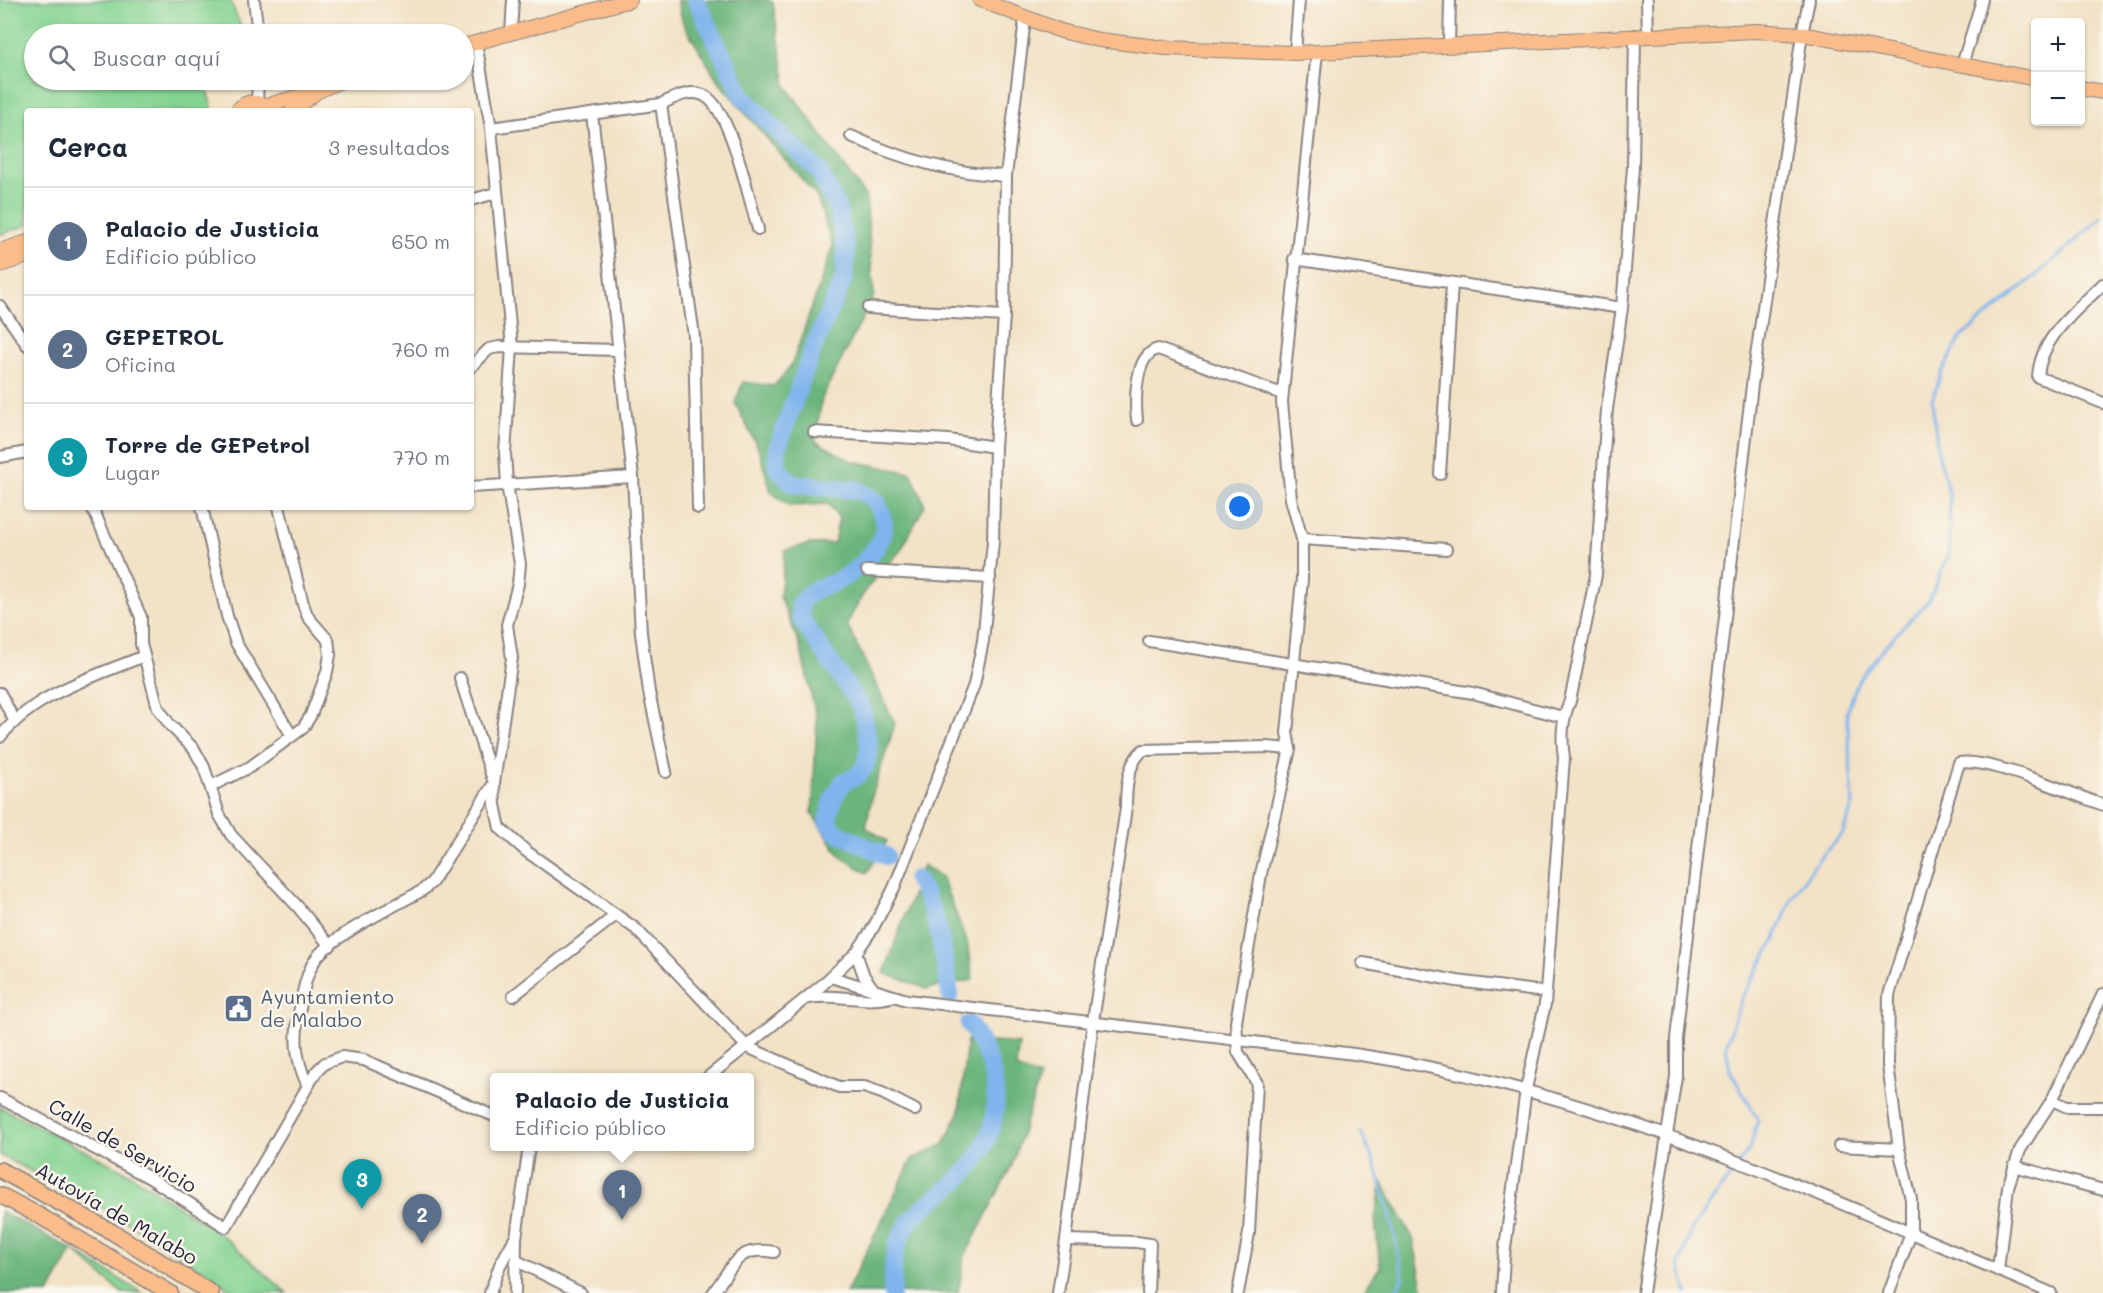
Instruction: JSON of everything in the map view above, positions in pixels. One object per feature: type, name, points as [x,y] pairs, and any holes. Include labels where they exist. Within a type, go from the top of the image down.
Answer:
[{"type":"highway","name":"Autovía de Malabo","points":[[0,1170],[114,1233],[211,1293]]},
{"type":"highway","name":"Autovía de Malabo","points":[[0,1195],[170,1293]]},
{"type":"main road","points":[[474,43],[630,0]]},
{"type":"main road","points":[[980,0],[1025,19],[1099,40],[1166,48],[1295,53],[1725,30],[1802,34],[2031,78]]},
{"type":"main road","points":[[2085,89],[2103,92]]},
{"type":"main road","points":[[240,108],[245,104],[264,106],[318,91]]},
{"type":"main road","points":[[296,108],[318,91]]},
{"type":"main road","points":[[0,251],[24,243]]},
{"type":"main road","points":[[0,265],[24,257]]},
{"type":"street","points":[[254,0],[257,24]]},
{"type":"street","points":[[511,33],[513,0]]},
{"type":"street","points":[[1295,53],[1299,0]]},
{"type":"street","points":[[1449,46],[1450,0]]},
{"type":"street","points":[[1502,1293],[1504,1256],[1526,1089],[1540,1032],[1545,992],[1556,886],[1564,758],[1561,737],[1563,717],[1570,700],[1596,575],[1607,409],[1622,308],[1641,35],[1647,0]]},
{"type":"street","points":[[1643,1293],[1668,1138],[1688,933],[1752,385],[1802,34],[1809,0]]},
{"type":"street","points":[[1962,64],[1982,0]]},
{"type":"street","points":[[712,1073],[807,998],[856,953],[883,912],[962,719],[979,663],[990,578],[995,447],[1004,316],[1006,176],[1025,19]]},
{"type":"street","points":[[1238,1293],[1249,1233],[1257,1083],[1238,1052],[1236,1039],[1239,990],[1290,749],[1287,734],[1302,580],[1302,539],[1291,499],[1282,394],[1294,259],[1317,52]]},
{"type":"street","points":[[474,60],[491,128],[512,347],[505,436],[507,484],[518,544],[520,574],[507,625],[512,658],[494,783],[497,820],[508,837],[636,929],[747,1047],[839,1087],[864,1087],[882,1093],[915,1110]]},
{"type":"street","points":[[260,90],[264,106]]},
{"type":"street","points":[[491,128],[661,104],[680,95],[694,93],[704,95],[711,100],[730,134],[758,229]]},
{"type":"street","points":[[661,104],[694,336],[698,508]]},
{"type":"street","points":[[592,114],[633,477],[641,633],[666,772]]},
{"type":"street","points":[[850,135],[886,152],[931,165],[973,174],[1006,176]]},
{"type":"street","points":[[474,199],[496,193]]},
{"type":"street","points":[[1294,259],[1622,308]]},
{"type":"street","points":[[1440,474],[1452,284]]},
{"type":"street","points":[[2103,284],[2070,315],[2050,340],[2039,361],[2038,377],[2103,403]]},
{"type":"street","points":[[0,306],[24,341]]},
{"type":"street","points":[[868,308],[1004,316]]},
{"type":"street","points":[[474,364],[489,350],[512,347],[619,351]]},
{"type":"street","points":[[1137,420],[1135,396],[1138,378],[1149,354],[1158,349],[1282,394]]},
{"type":"street","points":[[814,432],[948,440],[995,447]]},
{"type":"street","points":[[0,457],[24,453]]},
{"type":"street","points":[[474,488],[633,477]]},
{"type":"street","points":[[93,510],[141,616],[141,644],[158,708],[194,749],[211,786],[219,814],[231,836],[299,908],[330,946]]},
{"type":"street","points":[[203,510],[226,615],[236,643],[292,736]]},
{"type":"street","points":[[211,786],[250,767],[303,728],[311,715],[327,672],[330,655],[327,640],[308,616],[303,604],[280,510]]},
{"type":"street","points":[[1302,539],[1446,549]]},
{"type":"street","points":[[867,571],[990,578]]},
{"type":"street","points":[[1149,641],[1473,693],[1563,717]]},
{"type":"street","points":[[0,737],[14,720],[41,701],[77,683],[144,656]]},
{"type":"street","points":[[460,678],[494,783],[457,845],[423,890],[330,946],[316,958],[309,971],[296,1026],[297,1056],[307,1084],[325,1063],[342,1057],[353,1057],[490,1114]]},
{"type":"street","points":[[0,693],[14,720]]},
{"type":"street","points":[[1058,1293],[1093,1021],[1126,808],[1127,783],[1137,755],[1143,750],[1290,749]]},
{"type":"street","points":[[1889,1293],[1911,1233],[1911,1199],[1899,1149],[1888,1065],[1889,995],[1959,763],[1970,761],[1981,764],[2103,805]]},
{"type":"street","points":[[513,996],[616,915]]},
{"type":"street","points":[[856,953],[864,976],[874,991]]},
{"type":"street","points":[[1363,963],[1457,981],[1545,992]]},
{"type":"street","points":[[831,976],[892,997],[1422,1064],[1526,1089],[1758,1171],[1998,1270],[2026,1288],[2051,1293]]},
{"type":"street","points":[[821,986],[851,998]]},
{"type":"street","points":[[1998,1270],[2008,1187],[2014,1166],[2025,1141],[2052,1100],[2103,994]]},
{"type":"street","points":[[807,998],[824,996],[873,1000],[892,997]]},
{"type":"street","name":"Calle de Servicio","points":[[0,1098],[150,1178],[226,1227],[307,1084]]},
{"type":"street","points":[[2052,1100],[2067,1107],[2103,1107]]},
{"type":"street","points":[[1839,1146],[1899,1149]]},
{"type":"street","points":[[515,1293],[516,1238],[529,1151]]},
{"type":"street","points":[[2014,1166],[2103,1190]]},
{"type":"street","points":[[490,1293],[500,1265],[516,1238]]},
{"type":"street","points":[[1066,1240],[1150,1244],[1148,1293]]},
{"type":"street","points":[[713,1293],[739,1255],[757,1249],[774,1252]]},
{"type":"street","points":[[517,1261],[580,1293]]},
{"type":"green space","points":[[0,0],[230,0],[240,24],[24,24],[24,90],[207,90],[212,108],[24,108],[24,226],[0,235]]},
{"type":"green space","points":[[677,0],[769,0],[773,3],[786,86],[866,197],[874,296],[822,398],[815,441],[852,461],[911,473],[925,505],[901,550],[866,589],[847,624],[895,724],[872,796],[866,827],[887,841],[867,873],[841,857],[812,814],[817,720],[800,646],[780,597],[785,550],[810,544],[834,543],[839,518],[828,504],[790,506],[771,492],[759,450],[735,403],[743,382],[774,386],[792,364],[833,246],[817,197],[718,81],[683,23]]},
{"type":"green space","points":[[923,865],[941,876],[967,942],[973,980],[927,989],[884,973]]},
{"type":"green space","points":[[967,1040],[1019,1044],[1016,1068],[1040,1077],[1012,1165],[964,1258],[958,1293],[846,1293],[912,1159],[943,1145],[959,1113]]},
{"type":"green space","points":[[0,1107],[130,1174],[223,1236],[287,1293],[236,1293],[121,1218],[0,1155]]},
{"type":"green space","points":[[1382,1182],[1413,1238],[1424,1293],[1362,1293],[1380,1267],[1375,1219]]},
{"type":"green space","points":[[0,1211],[73,1250],[49,1293],[0,1293]]},
{"type":"green space","points":[[73,1250],[142,1293],[122,1293]]},
{"type":"waterway","points":[[696,0],[743,97],[819,172],[837,207],[846,249],[844,279],[815,343],[777,449],[777,468],[793,484],[858,490],[877,502],[883,519],[880,541],[868,557],[846,576],[815,590],[800,603],[801,619],[862,708],[869,744],[866,765],[857,776],[843,782],[834,797],[827,821],[836,832],[886,856]]},
{"type":"waterway","points":[[1687,1293],[1679,1264],[1693,1227],[1749,1150],[1758,1120],[1730,1070],[1726,1047],[1741,999],[1775,939],[1792,898],[1817,861],[1843,833],[1853,804],[1847,712],[1858,681],[1886,645],[1929,600],[1949,553],[1950,499],[1938,452],[1932,400],[1942,372],[1961,337],[2046,267],[2103,216]]},
{"type":"waterway","points":[[916,879],[935,921],[950,995]]},
{"type":"waterway","points":[[892,1293],[893,1267],[901,1235],[919,1212],[967,1171],[989,1135],[994,1117],[993,1079],[980,1042],[969,1024]]},
{"type":"waterway","points":[[1361,1133],[1375,1164],[1390,1215],[1403,1277],[1395,1293]]},
{"type":"place","name":"Ayuntamiento de Malabo","points":[[239,1008]]},
{"type":"place","name":"Torre de GEPetrol","points":[[362,1209]]},
{"type":"place","name":"Palacio de Justicia","points":[[622,1220]]},
{"type":"place","name":"GEPETROL","points":[[422,1244]]}]
